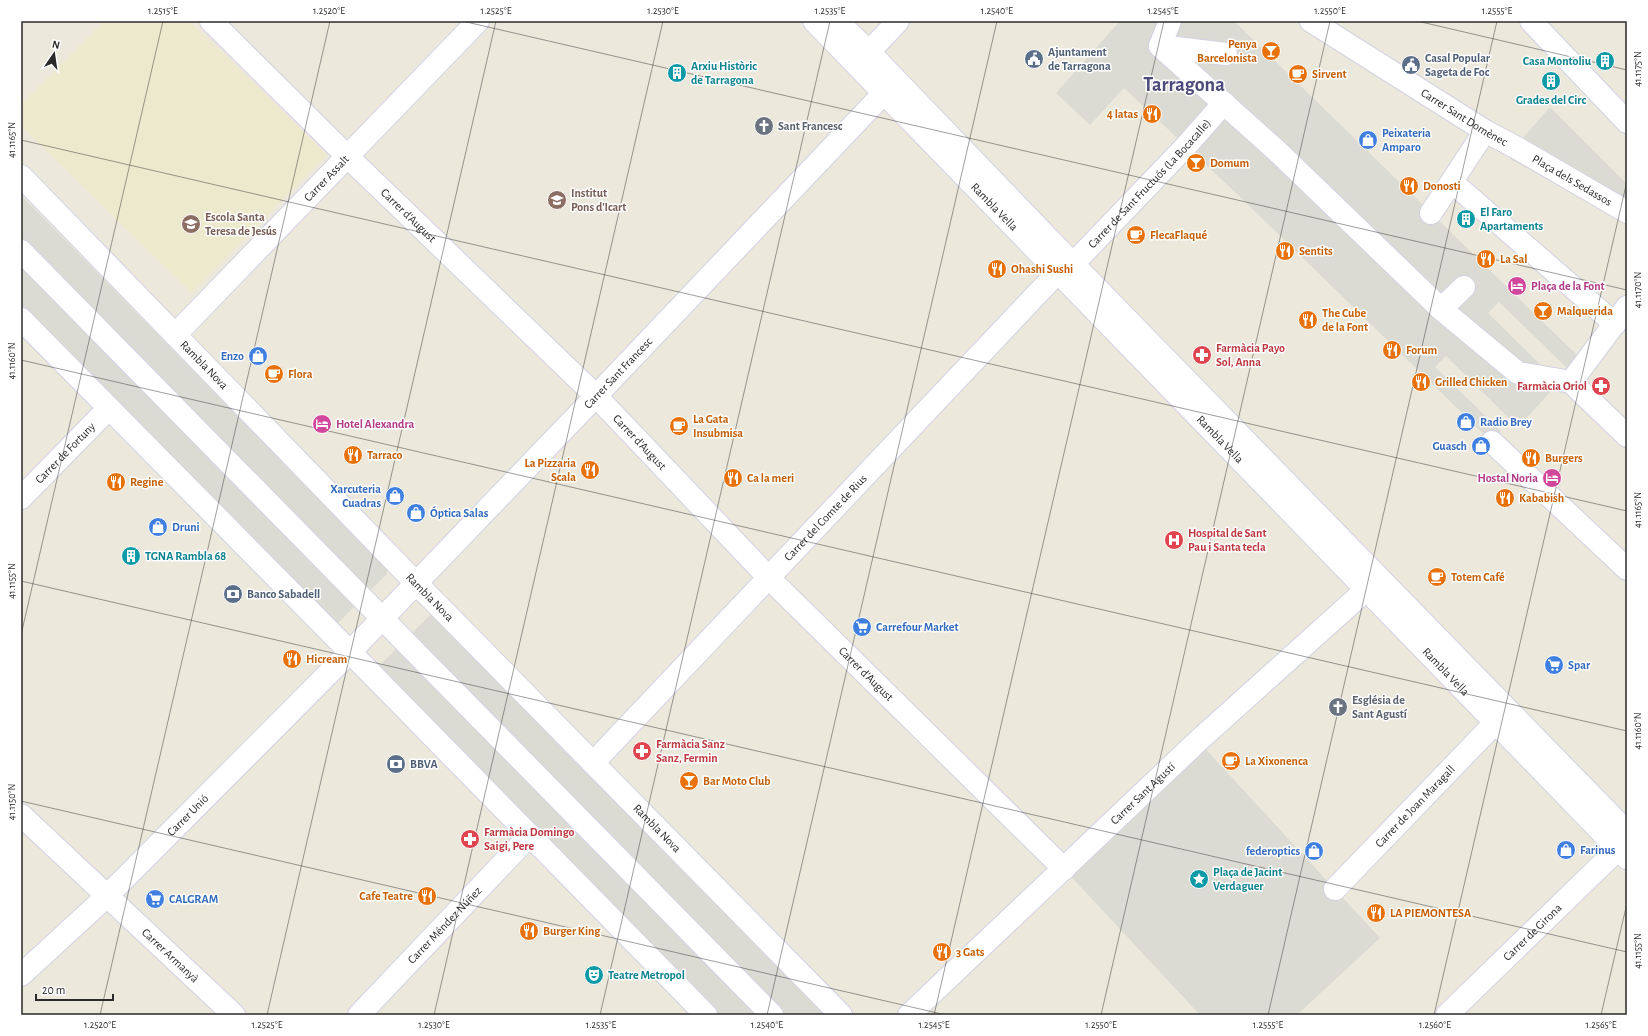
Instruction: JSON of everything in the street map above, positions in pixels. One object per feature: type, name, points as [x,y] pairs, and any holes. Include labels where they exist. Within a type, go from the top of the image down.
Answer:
[{"type":"street","name":"Carrer d'August","points":[[211,21],[596,396],[770,578],[1064,869]]},
{"type":"street","name":"Carrer Assalt","points":[[175,335],[478,21]]},
{"type":"street","points":[[800,21],[845,68],[884,93]]},
{"type":"street","name":"Rambla Vella","points":[[814,21],[884,93],[1065,268],[1375,586],[1625,839]]},
{"type":"street","name":"Rambla Vella","points":[[837,21],[870,52],[1065,268]]},
{"type":"street","points":[[884,93],[870,52],[898,21]]},
{"type":"street","points":[[1160,46],[1170,21]]},
{"type":"street","name":"Carrer Sant Domènec","points":[[1312,21],[1485,131],[1517,148]]},
{"type":"street","points":[[1531,21],[1627,122]]},
{"type":"street","points":[[1160,46],[1226,54]]},
{"type":"street","points":[[1160,46],[1282,156],[1441,309],[1518,373],[1571,382],[1627,436]]},
{"type":"street","name":"Carrer Sant Francesc","points":[[350,652],[884,93]]},
{"type":"street","name":"Carrer de Sant Fructuós (La Bocacalle)","points":[[1065,268],[1186,146],[1224,103]]},
{"type":"street","points":[[1432,213],[1485,131]]},
{"type":"street","name":"Plaça dels Sedassos","points":[[1517,148],[1627,212]]},
{"type":"street","name":"Rambla Nova","points":[[21,176],[416,583],[841,1015]]},
{"type":"street","points":[[1452,182],[1621,316],[1571,382]]},
{"type":"street","points":[[21,251],[772,1015]]},
{"type":"street","name":"Carrer del Comte de Rius","points":[[593,763],[1065,268]]},
{"type":"street","points":[[1441,309],[1464,287]]},
{"type":"street","points":[[21,318],[706,1015]]},
{"type":"street","name":"Carrer de Fortuny","points":[[21,498],[109,408]]},
{"type":"street","points":[[1498,447],[1627,569]]},
{"type":"street","name":"Rambla Vella","points":[[1375,586],[1495,723],[1625,839]]},
{"type":"street","name":"Carrer Sant Agustí","points":[[909,1015],[1198,742],[1375,586]]},
{"type":"street","name":"Carrer Unió","points":[[21,975],[107,896],[350,652]]},
{"type":"street","name":"Carrer de Joan Maragall","points":[[1335,889],[1495,723]]},
{"type":"street","name":"Carrer Armanyà","points":[[21,815],[234,1015]]},
{"type":"street","name":"Carrer Méndez Núñez","points":[[359,1015],[530,835]]},
{"type":"street","name":"Carrer de Girona","points":[[1447,1015],[1625,839]]},
{"type":"shaded area","name":"Escola Santa Teresa de Jesús","points":[[104,21],[189,21],[327,155],[192,293],[21,126],[21,104]]},
{"type":"shaded area","name":"Plaça de la Font","points":[[1120,21],[1234,21],[1580,358],[1569,370],[1499,302],[1488,313],[1559,383],[1518,427],[1446,356],[1435,367],[1501,431],[1492,442],[1236,193],[1124,88],[1090,125],[1056,93]]},
{"type":"shaded area","points":[[1550,107],[1627,184],[1627,215],[1610,212],[1510,159],[1522,139]]},
{"type":"shaded area","points":[[21,195],[387,568],[387,574],[338,623],[331,622],[21,304]]},
{"type":"shaded area","points":[[430,615],[433,616],[825,1015],[718,1015],[379,670],[380,665]]},
{"type":"shaded area","name":"Plaça de Jacint Verdaguer","points":[[1198,741],[1380,938],[1297,1015],[1200,1015],[1064,869]]},
{"type":"place","name":"Penya Barcelonista","points":[[1271,51]]},
{"type":"place","name":"Ajuntament de Tarragona","points":[[1034,59]]},
{"type":"place","name":"Casa Montoliu","points":[[1605,61]]},
{"type":"place","name":"Casal Popular Sageta de Foc","points":[[1411,65]]},
{"type":"place","name":"Arxiu Històric de Tarragona","points":[[677,73]]},
{"type":"place","name":"Sirvent","points":[[1298,74]]},
{"type":"place","name":"Grades del Circ","points":[[1551,81]]},
{"type":"place","name":"4 latas","points":[[1152,114]]},
{"type":"place","name":"Sant Francesc","points":[[764,126]]},
{"type":"place","name":"Peixateria Amparo","points":[[1368,140]]},
{"type":"place","name":"Domum","points":[[1196,163]]},
{"type":"place","name":"Donosti","points":[[1409,186]]},
{"type":"place","name":"Institut Pons d'Icart","points":[[557,200]]},
{"type":"place","name":"El Faro Apartaments","points":[[1466,219]]},
{"type":"place","name":"Escola Santa Teresa de Jesús","points":[[191,224]]},
{"type":"place","name":"FlecaFlaqué","points":[[1136,235]]},
{"type":"place","name":"Sentits","points":[[1285,251]]},
{"type":"place","name":"La Sal","points":[[1486,259]]},
{"type":"place","name":"Ohashi Sushi","points":[[997,269]]},
{"type":"place","name":"Plaça de la Font","points":[[1517,286]]},
{"type":"place","name":"Malquerida","points":[[1543,311]]},
{"type":"place","name":"The Cube de la Font","points":[[1308,320]]},
{"type":"place","name":"Forum","points":[[1392,350]]},
{"type":"place","name":"Farmàcia Payo Sol, Anna","points":[[1202,355]]},
{"type":"place","name":"Enzo","points":[[258,356]]},
{"type":"place","name":"Flora","points":[[274,374]]},
{"type":"place","name":"Grilled Chicken","points":[[1421,382]]},
{"type":"place","name":"Farmàcia Oriol","points":[[1601,386]]},
{"type":"place","name":"Radio Brey","points":[[1466,422]]},
{"type":"place","name":"Hotel Alexandra","points":[[322,424]]},
{"type":"place","name":"La Gata Insubmisa","points":[[679,426]]},
{"type":"place","name":"Guasch","points":[[1481,446]]},
{"type":"place","name":"Tarraco","points":[[353,455]]},
{"type":"place","name":"Burgers","points":[[1531,458]]},
{"type":"place","name":"La Pizzaria Scala","points":[[590,470]]},
{"type":"place","name":"Ca la meri","points":[[733,478]]},
{"type":"place","name":"Hostal Noria","points":[[1552,478]]},
{"type":"place","name":"Regine","points":[[116,482]]},
{"type":"place","name":"Xarcuteria Cuadras","points":[[395,496]]},
{"type":"place","name":"Kababish","points":[[1505,498]]},
{"type":"place","name":"Óptica Salas","points":[[416,513]]},
{"type":"place","name":"Druni","points":[[158,527]]},
{"type":"place","name":"Hospital de Sant Pau i Santa tecla","points":[[1174,540]]},
{"type":"place","name":"TGNA Rambla 68","points":[[131,556]]},
{"type":"place","name":"Totem Café","points":[[1437,577]]},
{"type":"place","name":"Banco Sabadell","points":[[233,594]]},
{"type":"place","name":"Carrefour Market","points":[[862,627]]},
{"type":"place","name":"Hicream","points":[[292,659]]},
{"type":"place","name":"Spar","points":[[1554,665]]},
{"type":"place","name":"Església de Sant Agustí","points":[[1338,707]]},
{"type":"place","name":"Farmàcia Sanz Sanz, Fermin","points":[[642,751]]},
{"type":"place","name":"La Xixonenca","points":[[1231,761]]},
{"type":"place","name":"BBVA","points":[[396,764]]},
{"type":"place","name":"Bar Moto Club","points":[[689,781]]},
{"type":"place","name":"Farmàcia Domingo Saigi, Pere","points":[[470,839]]},
{"type":"place","name":"Farinus","points":[[1566,850]]},
{"type":"place","name":"federoptics","points":[[1314,851]]},
{"type":"place","name":"Plaça de Jacint Verdaguer","points":[[1199,879]]},
{"type":"place","name":"Cafe Teatre","points":[[427,896]]},
{"type":"place","name":"CALGRAM","points":[[155,899]]},
{"type":"place","name":"LA PIEMONTESA","points":[[1376,913]]},
{"type":"place","name":"Burger King","points":[[529,931]]},
{"type":"place","name":"3 Gats","points":[[942,952]]},
{"type":"place","name":"Teatre Metropol","points":[[594,975]]},
{"type":"district","name":"Tarragona","points":[[1184,84]]}]
